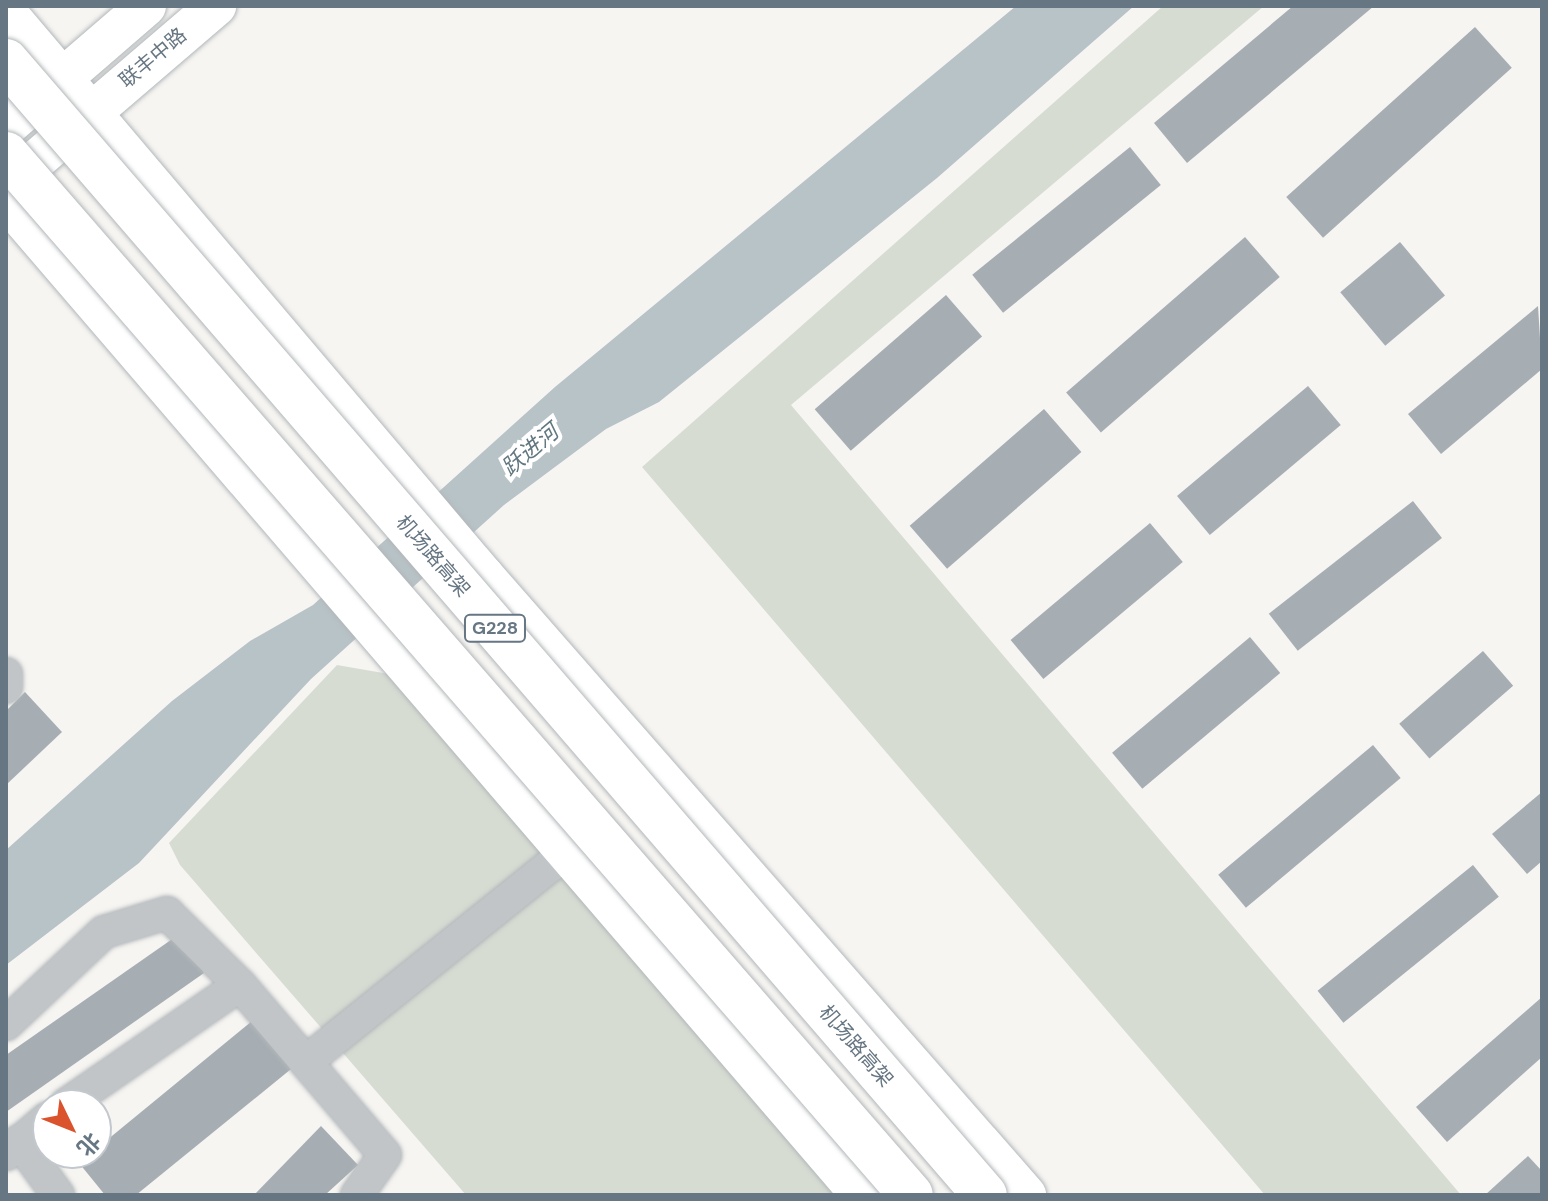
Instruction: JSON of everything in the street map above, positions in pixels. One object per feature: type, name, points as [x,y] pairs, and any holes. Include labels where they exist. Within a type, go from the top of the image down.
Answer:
[{"type":"highway","name":"机场路高架","points":[[6,61],[985,1195]]},
{"type":"highway","name":"G228","points":[[6,154],[911,1195]]},
{"type":"main road","points":[[6,127],[146,6]]},
{"type":"main road","name":"联丰中路","points":[[6,186],[216,6]]},
{"type":"main road","points":[[6,12],[428,504],[484,576],[1026,1195]]},
{"type":"main road","points":[[6,200],[391,652],[861,1195]]},
{"type":"lane","points":[[6,674],[6,687]]},
{"type":"lane","points":[[307,1061],[567,852]]},
{"type":"lane","points":[[6,1024],[104,932],[167,913],[240,985],[385,1155],[357,1195]]},
{"type":"lane","points":[[89,1089],[240,985]]},
{"type":"lane","points":[[32,1131],[12,1148],[58,1195]]},
{"type":"shaded area","points":[[1163,6],[1264,6],[791,405],[1461,1195],[1265,1195],[642,467]]},
{"type":"shaded area","points":[[337,665],[389,674],[840,1195],[466,1195],[180,865],[169,843]]},
{"type":"water","name":"跃进河","points":[[1016,6],[1134,6],[937,178],[659,402],[606,429],[504,505],[311,679],[139,863],[6,965],[6,850],[172,701],[250,641],[313,605],[555,387]]},
{"type":"building","points":[[1293,6],[1374,6],[1187,163],[1154,123]]},
{"type":"building","points":[[1475,27],[1512,68],[1323,238],[1286,197]]},
{"type":"building","points":[[1130,147],[1161,185],[1003,313],[972,275]]},
{"type":"building","points":[[1245,237],[1280,277],[1101,432],[1066,392]]},
{"type":"building","points":[[1400,242],[1445,296],[1385,346],[1340,292]]},
{"type":"building","points":[[946,295],[982,337],[851,451],[815,409]]},
{"type":"building","points":[[1538,306],[1542,369],[1441,454],[1408,414]]},
{"type":"building","points":[[1308,386],[1341,425],[1210,535],[1177,496]]},
{"type":"building","points":[[1044,409],[1081,452],[947,569],[910,526]]},
{"type":"building","points":[[1413,501],[1442,538],[1298,651],[1269,614]]},
{"type":"building","points":[[1150,523],[1183,562],[1043,679],[1011,640]]},
{"type":"building","points":[[1250,637],[1280,673],[1142,789],[1112,753]]},
{"type":"building","points":[[1483,651],[1513,686],[1429,759],[1399,724]]},
{"type":"building","points":[[25,692],[62,732],[6,785],[6,711]]},
{"type":"building","points":[[1373,745],[1401,778],[1246,908],[1218,875]]},
{"type":"building","points":[[1542,792],[1542,861],[1527,874],[1492,834]]},
{"type":"building","points":[[1473,865],[1499,897],[1343,1023],[1318,991]]},
{"type":"building","points":[[178,935],[204,973],[39,1089],[32,1089],[32,1094],[6,1112],[6,1055]]},
{"type":"building","points":[[1542,997],[1542,1057],[1447,1142],[1416,1107]]},
{"type":"building","points":[[257,1017],[296,1065],[136,1195],[105,1195],[84,1169],[112,1169],[112,1136]]},
{"type":"building","points":[[321,1126],[358,1165],[325,1195],[254,1195]]},
{"type":"building","points":[[1528,1156],[1542,1171],[1542,1195],[1485,1195]]}]
